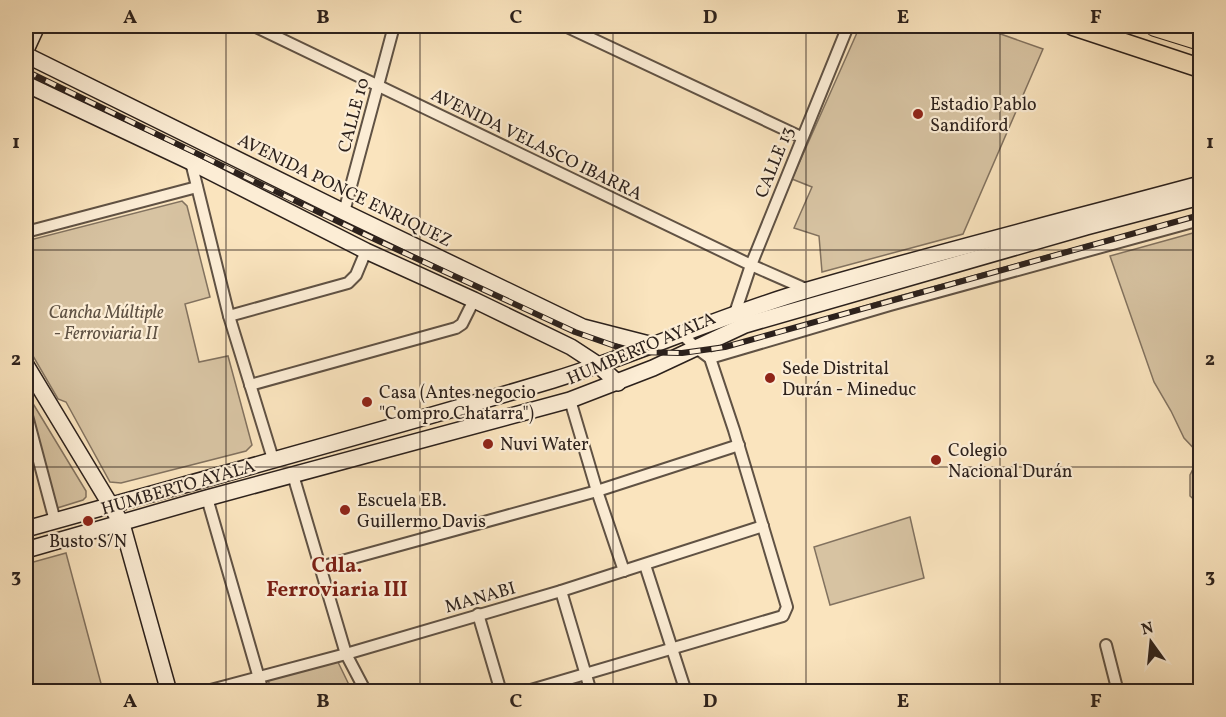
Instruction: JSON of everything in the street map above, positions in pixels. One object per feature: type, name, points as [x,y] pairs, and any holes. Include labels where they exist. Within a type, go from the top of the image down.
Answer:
[{"type":"highway","points":[[1155,26],[1200,40]]},
{"type":"main road","points":[[1072,26],[1200,68]]},
{"type":"street","points":[[26,50],[38,26]]},
{"type":"street","name":"AVENIDA VELASCO IBARRA","points":[[254,26],[808,290]]},
{"type":"street","name":"CALLE 10","points":[[344,212],[394,26]]},
{"type":"street","points":[[565,26],[801,137]]},
{"type":"street","name":"CALLE 13","points":[[735,313],[751,264],[801,137],[848,26]]},
{"type":"street","name":"AVENIDA PONCE ENRIQUEZ","points":[[26,55],[583,327],[653,345]]},
{"type":"street","points":[[26,84],[190,162],[366,251],[571,347],[597,364],[618,383]]},
{"type":"street","points":[[190,162],[229,316],[273,459]]},
{"type":"street","name":"HUMBERTO AYALA","points":[[26,529],[556,379],[735,313],[808,290],[1200,184]]},
{"type":"street","points":[[26,232],[197,187]]},
{"type":"street","name":"HUMBERTO AYALA","points":[[26,550],[207,498],[570,400],[618,383],[745,325],[1086,227],[1200,197]]},
{"type":"street","points":[[710,358],[890,305],[1200,220]]},
{"type":"street","points":[[229,316],[348,283],[356,275],[366,251]]},
{"type":"street","points":[[250,385],[456,328],[462,324],[474,300]]},
{"type":"street","points":[[524,692],[783,616],[786,612],[787,607],[764,526],[710,358],[694,347],[682,334]]},
{"type":"street","points":[[653,345],[669,360]]},
{"type":"street","points":[[26,365],[122,524],[169,692]]},
{"type":"street","points":[[570,400],[624,572]]},
{"type":"street","points":[[26,412],[55,521]]},
{"type":"street","points":[[320,567],[597,491],[739,446]]},
{"type":"street","points":[[293,475],[346,654],[366,692]]},
{"type":"street","points":[[207,498],[263,692]]},
{"type":"street","name":"MANABI","points":[[203,692],[346,654],[561,591],[764,526]]},
{"type":"street","points":[[645,565],[686,692]]},
{"type":"street","points":[[561,591],[591,692]]},
{"type":"street","points":[[478,614],[501,692]]},
{"type":"street","points":[[1107,645],[1118,692]]},
{"type":"green space","name":"Estadio Pablo Sandiford","points":[[860,26],[978,26],[1043,49],[963,234],[822,272],[819,236],[794,228],[812,187],[792,179]]},
{"type":"green space","name":"Cancha Múltiple - Ferroviaria II","points":[[182,201],[187,206],[210,297],[185,304],[199,362],[228,356],[252,445],[246,451],[121,483],[110,482],[66,402],[58,399],[26,344],[26,241]]},
{"type":"green space","points":[[1200,231],[1200,455],[1184,438],[1154,382],[1110,256]]},
{"type":"green space","points":[[26,392],[86,491],[86,497],[83,500],[54,509],[26,411]]},
{"type":"green space","points":[[1200,455],[1200,505],[1190,496],[1190,475]]},
{"type":"green space","points":[[910,517],[924,578],[830,605],[814,547]]},
{"type":"green space","points":[[66,553],[103,691],[26,691],[26,564]]},
{"type":"green space","points":[[336,658],[352,691],[272,691],[268,680]]},
{"type":"railway","points":[[26,71],[370,237],[575,332],[632,352],[682,353],[725,347],[1200,215]]},
{"type":"place","name":"Estadio Pablo Sandiford","points":[[918,114]]},
{"type":"place","name":"Sede Distrital Durán - Mineduc","points":[[770,378]]},
{"type":"place","name":"Casa (Antes negocio \"Compro Chatarra\")","points":[[367,402]]},
{"type":"place","name":"Nuvi Water","points":[[488,444]]},
{"type":"place","name":"Colegio Nacional Durán","points":[[936,460]]},
{"type":"place","name":"Escuela EB. Guillermo Davis","points":[[345,510]]},
{"type":"place","name":"Busto S/N","points":[[88,521]]},
{"type":"district","name":"Cdla. Ferroviaria III","points":[[337,577]]}]
